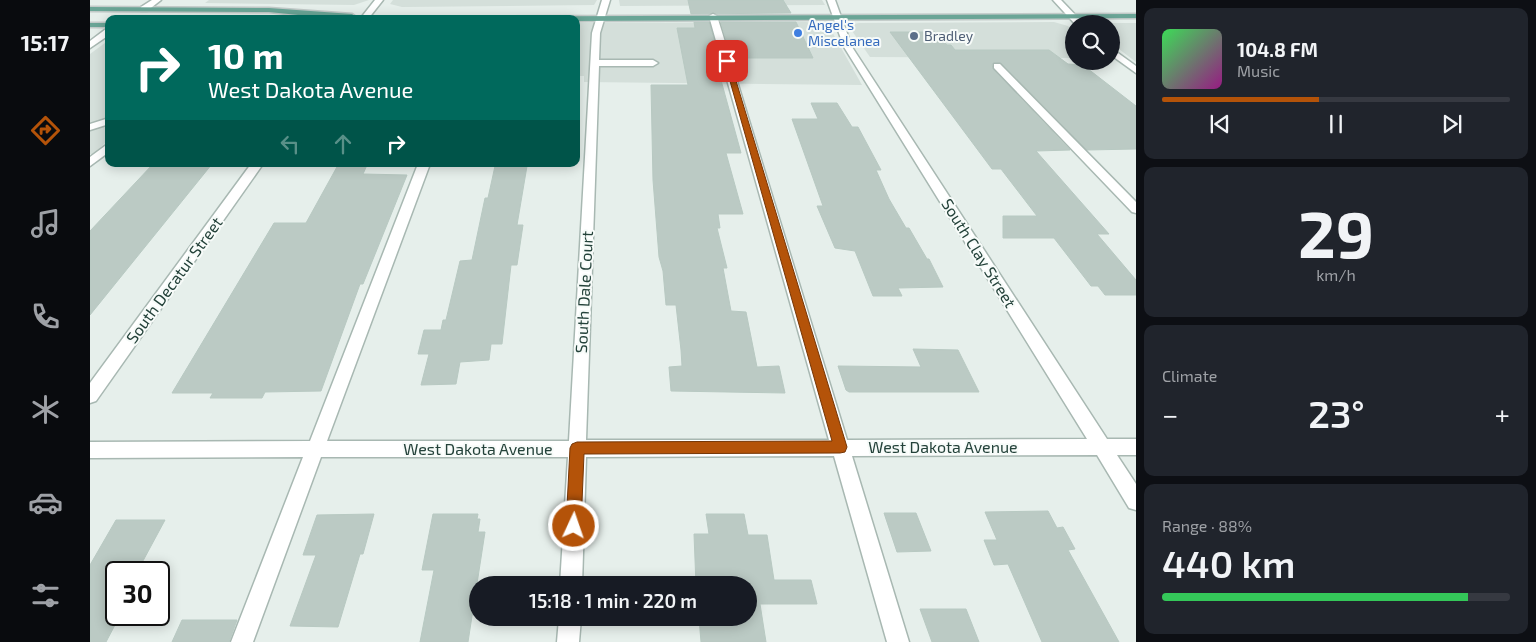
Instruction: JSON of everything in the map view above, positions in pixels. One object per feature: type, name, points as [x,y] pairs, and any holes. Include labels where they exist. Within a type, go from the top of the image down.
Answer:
[{"type":"main road","points":[[90,9],[269,10],[329,15]]},
{"type":"main road","points":[[580,16],[1065,16]]},
{"type":"main road","points":[[1120,16],[1136,16]]},
{"type":"main road","points":[[90,26],[105,26]]},
{"type":"street","points":[[144,9],[157,0]]},
{"type":"street","points":[[367,15],[379,0]]},
{"type":"street","name":"South Dale Court","points":[[571,576],[596,33],[603,16],[606,0]]},
{"type":"street","name":"South Clay Street","points":[[830,0],[848,47],[1136,501]]},
{"type":"street","points":[[1057,0],[1071,15]]},
{"type":"street","points":[[713,16],[898,642]]},
{"type":"street","points":[[90,45],[105,35]]},
{"type":"street","points":[[1120,58],[1136,70]]},
{"type":"street","points":[[595,63],[653,63]]},
{"type":"street","points":[[997,66],[1136,209]]},
{"type":"street","points":[[90,127],[105,122]]},
{"type":"street","points":[[90,163],[105,150]]},
{"type":"street","name":"South Decatur Street","points":[[90,396],[255,167]]},
{"type":"street","points":[[242,642],[423,167]]},
{"type":"street","name":"West Dakota Avenue","points":[[90,450],[1136,446]]},
{"type":"street","points":[[568,642],[569,626]]},
{"type":"shaded area","points":[[209,0],[369,0],[354,5],[205,3]]},
{"type":"shaded area","points":[[393,0],[597,0],[594,5],[402,7],[390,4]]},
{"type":"shaded area","points":[[619,0],[822,0],[825,5],[620,6]]},
{"type":"shaded area","points":[[806,22],[824,24],[831,30],[862,85],[584,82],[584,76],[580,76],[580,23]]},
{"type":"shaded area","points":[[1054,22],[1065,25],[1065,58],[870,57],[848,25],[859,23]]},
{"type":"shaded area","points":[[1120,23],[1136,23],[1136,62],[1120,50]]},
{"type":"shaded area","points":[[105,43],[105,143],[94,154],[90,154],[90,54]]},
{"type":"building","points":[[688,0],[783,0],[791,13],[691,14]]},
{"type":"building","points":[[694,22],[709,22],[720,61],[716,62],[741,153],[726,153],[743,214],[718,214],[720,228],[717,228],[727,268],[723,268],[731,311],[746,312],[757,367],[779,366],[785,393],[671,391],[669,367],[682,366],[681,350],[676,305],[666,305],[663,271],[659,257],[653,180],[651,85],[688,85],[677,28],[695,28]]},
{"type":"building","points":[[721,22],[796,22],[813,58],[732,58]]},
{"type":"building","points":[[890,32],[935,32],[947,45],[951,45],[955,50],[1049,50],[1065,62],[1065,70],[1089,70],[1136,106],[1136,149],[1087,150],[1001,63],[992,64],[993,69],[1070,150],[1036,151],[1109,234],[1097,234],[1136,280],[1136,295],[1105,295],[1098,286],[1091,286],[1054,238],[1003,238],[1003,216],[1037,216],[1001,169],[992,169]]},
{"type":"building","points":[[811,103],[837,103],[852,127],[858,127],[881,170],[876,170],[889,199],[906,228],[909,228],[927,259],[929,259],[943,287],[898,288],[902,296],[873,296],[855,251],[835,248],[817,206],[823,206],[792,119],[818,119]]},
{"type":"building","points":[[150,167],[210,167],[90,315],[90,231]]},
{"type":"building","points":[[337,167],[366,167],[363,174],[407,175],[363,284],[360,284],[321,391],[265,392],[262,398],[210,398],[213,393],[172,393],[274,223],[306,223]]},
{"type":"building","points":[[495,167],[527,167],[517,225],[523,225],[517,265],[511,265],[502,344],[491,344],[489,360],[460,362],[456,384],[421,385],[429,354],[418,354],[424,330],[441,330],[443,320],[446,320],[460,261],[472,260],[485,198],[488,198]]},
{"type":"building","points":[[913,349],[958,350],[979,392],[849,392],[846,390],[838,366],[921,367]]},
{"type":"building","points":[[1048,511],[1057,528],[1063,527],[1075,549],[1068,550],[1119,642],[1042,642],[1008,564],[994,565],[984,540],[997,540],[985,512]]},
{"type":"building","points":[[884,513],[916,513],[931,551],[897,552]]},
{"type":"building","points":[[374,514],[363,554],[360,554],[338,627],[290,626],[316,555],[303,555],[317,515]]},
{"type":"building","points":[[433,514],[478,514],[477,519],[480,519],[478,532],[485,532],[478,576],[469,576],[470,626],[468,642],[420,642],[434,570],[422,570]]},
{"type":"building","points":[[706,514],[744,514],[748,535],[767,535],[774,580],[811,580],[817,604],[760,604],[766,642],[701,642],[700,626],[757,626],[757,576],[696,576],[694,534],[709,534]]},
{"type":"building","points":[[116,520],[165,520],[143,561],[105,561],[105,626],[114,626],[106,642],[90,642],[90,565]]},
{"type":"building","points":[[920,609],[966,609],[979,642],[932,642]]},
{"type":"building","points":[[182,620],[237,620],[229,642],[172,642]]},
{"type":"place","name":"Angel's Miscelanea","points":[[798,33]]},
{"type":"place","name":"Bradley","points":[[914,36]]},
{"type":"route","points":[[574,526],[577,448],[840,447],[727,61]]}]
